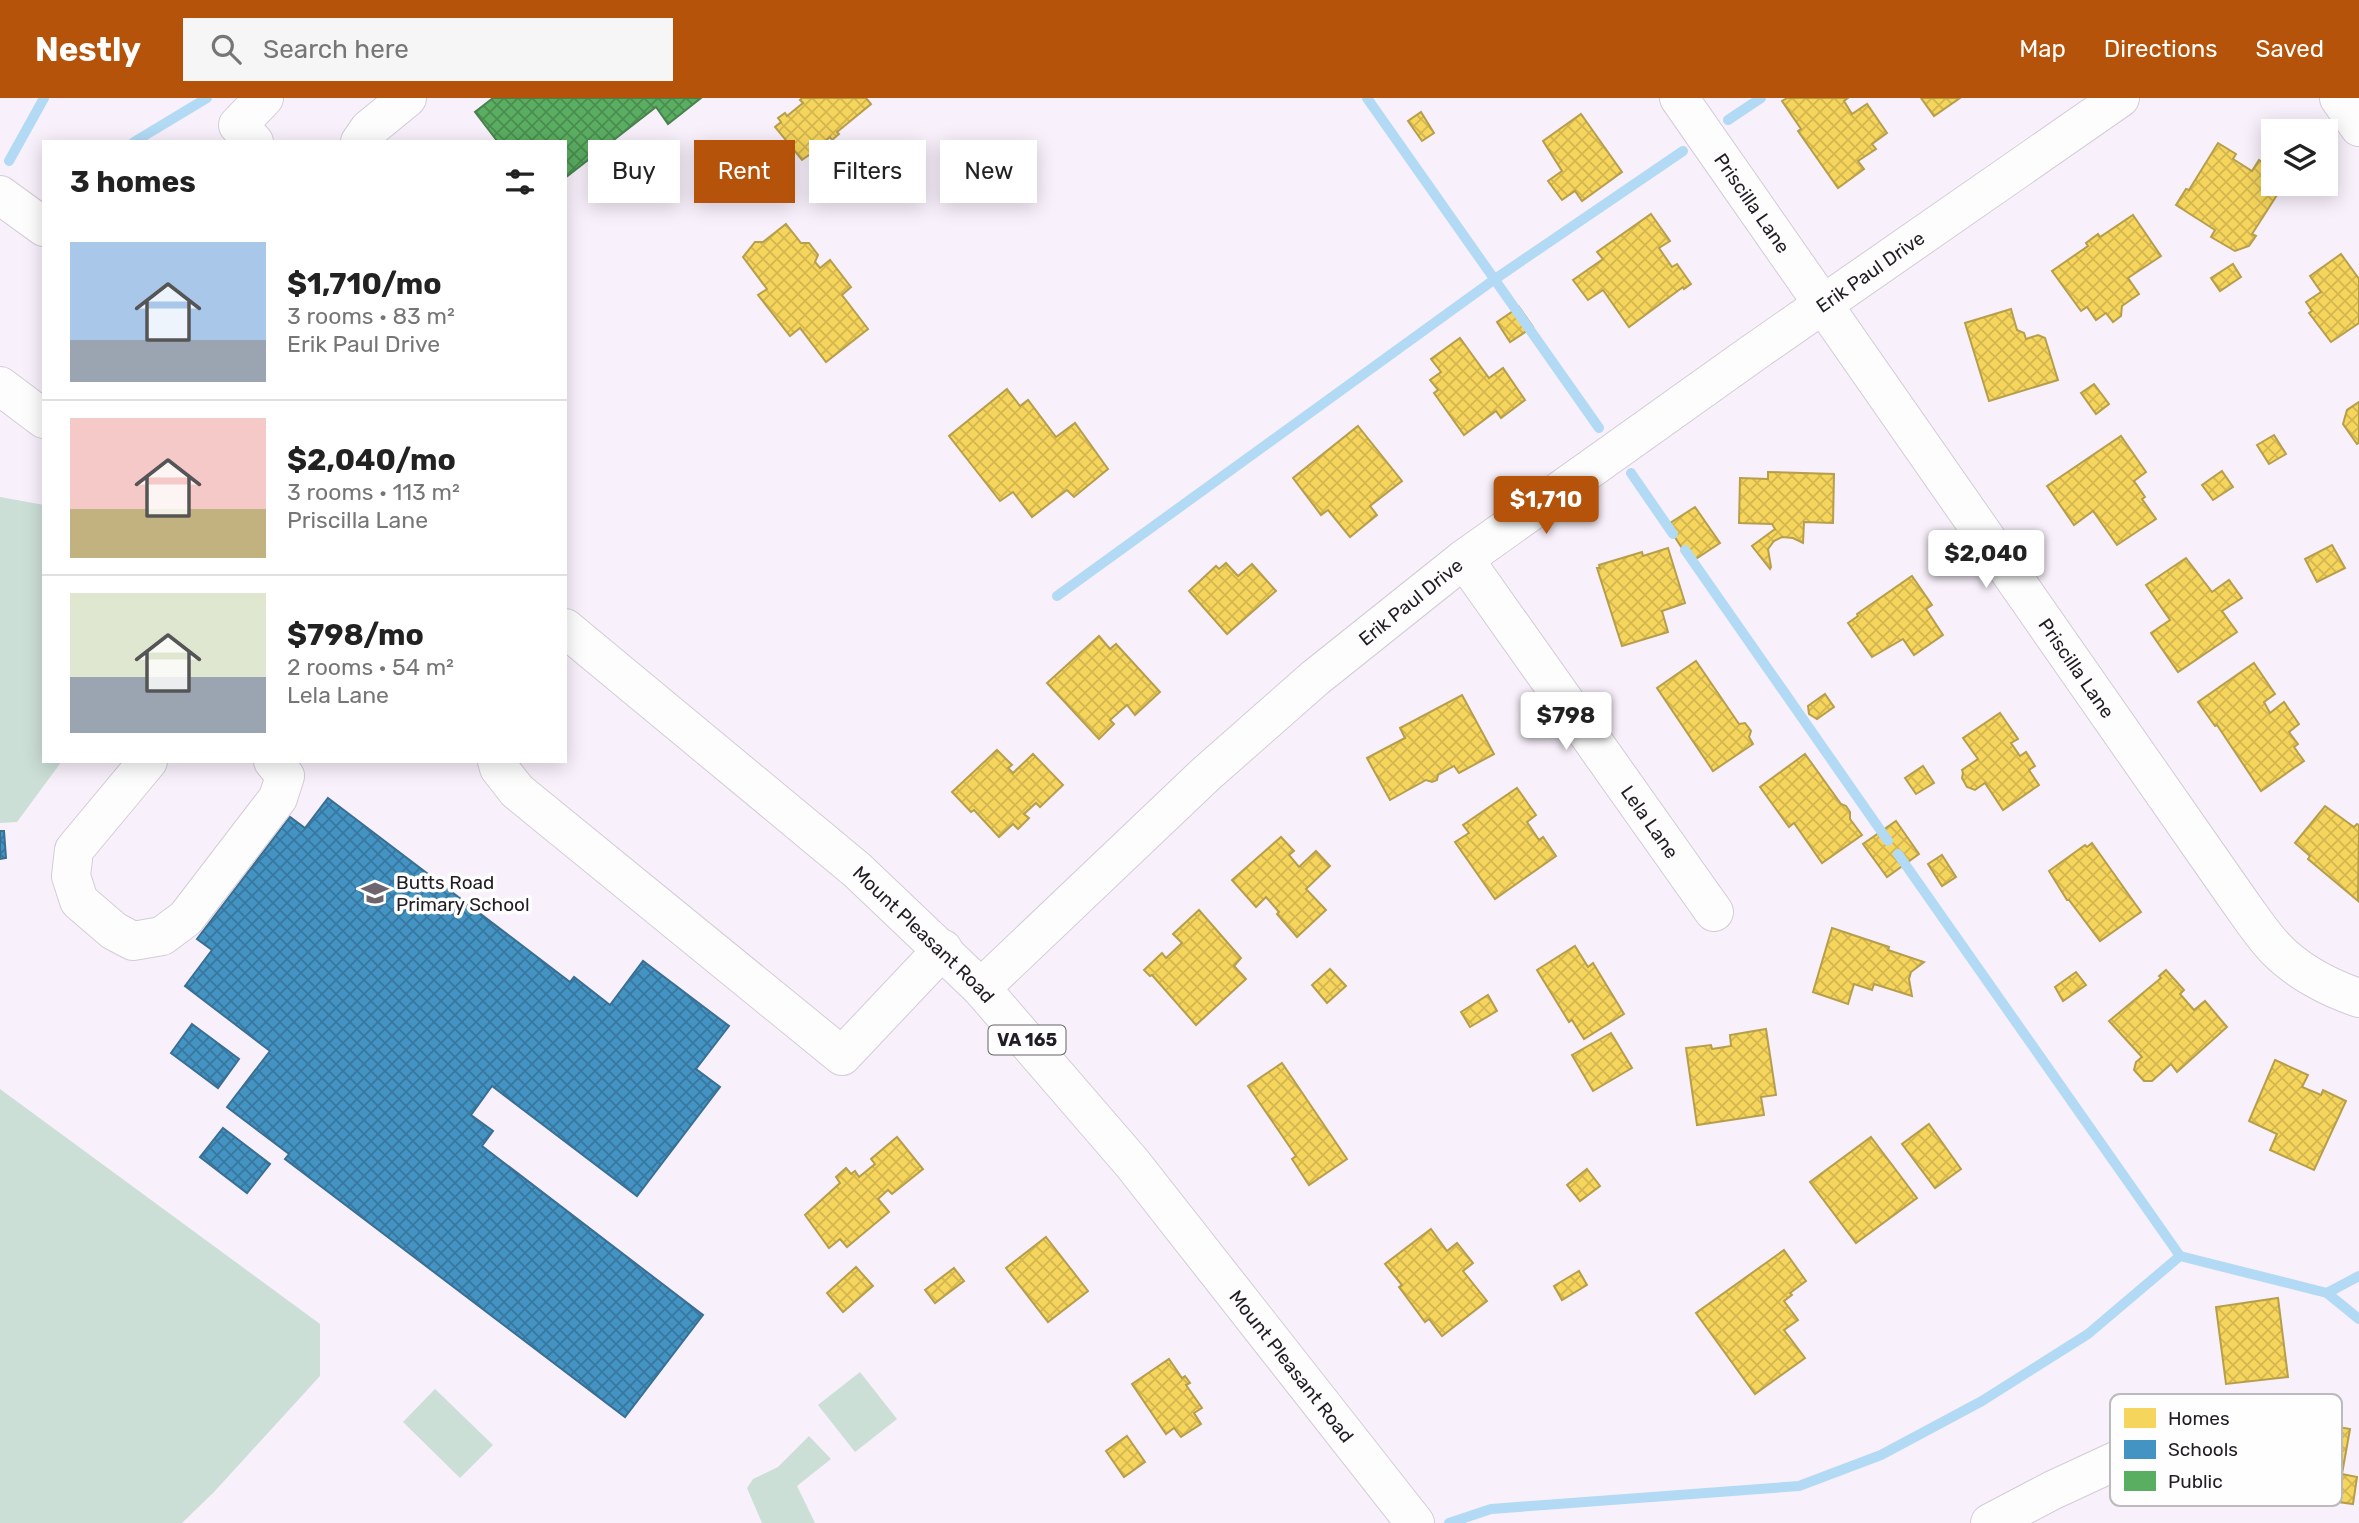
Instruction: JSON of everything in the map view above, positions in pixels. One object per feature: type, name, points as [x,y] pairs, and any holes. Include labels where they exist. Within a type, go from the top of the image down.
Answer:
[{"type":"main road","points":[[252,140],[238,125],[264,98]]},
{"type":"main road","points":[[361,140],[369,129],[407,98]]},
{"type":"main road","name":"Priscilla Lane","points":[[1679,98],[2259,927],[2275,948],[2297,968],[2331,987],[2359,998]]},
{"type":"main road","name":"Erik Paul Drive","points":[[981,988],[1206,774],[1315,678],[1464,559],[1753,353],[2120,98]]},
{"type":"main road","points":[[2339,98],[2359,127]]},
{"type":"main road","points":[[0,195],[42,226]]},
{"type":"main road","points":[[0,386],[42,418]]},
{"type":"main road","name":"Lela Lane","points":[[1464,559],[1714,912]]},
{"type":"main road","name":"Mount Pleasant Road","points":[[567,630],[809,830],[943,949],[981,988],[1132,1163],[1415,1523]]},
{"type":"main road","points":[[146,763],[74,850],[71,876],[79,901],[114,932],[133,940],[162,936],[186,918],[278,798],[285,776],[275,763]]},
{"type":"main road","points":[[498,763],[517,791],[842,1056],[943,949]]},
{"type":"main road","points":[[1990,1523],[2110,1464]]},
{"type":"green space","points":[[0,497],[42,505],[42,763],[61,763],[17,822],[0,823]]},
{"type":"green space","points":[[0,1089],[320,1324],[320,1376],[214,1492],[182,1523],[0,1523]]},
{"type":"green space","points":[[860,1372],[897,1419],[855,1452],[818,1405]]},
{"type":"green space","points":[[435,1389],[493,1445],[460,1478],[403,1422]]},
{"type":"green space","points":[[809,1436],[831,1459],[797,1486],[815,1523],[762,1523],[747,1488],[753,1479],[778,1467]]},
{"type":"building: Homes","points":[[866,98],[871,104],[837,132],[839,134],[832,140],[830,137],[827,140],[809,140],[809,155],[802,160],[795,151],[795,140],[786,140],[775,127],[781,122],[778,118],[785,113],[787,116],[803,103],[800,100]]},
{"type":"building: Homes","points":[[1787,98],[1848,98],[1844,101],[1852,114],[1867,104],[1887,133],[1872,144],[1876,149],[1858,161],[1864,169],[1838,188],[1798,131],[1801,129],[1782,101]]},
{"type":"building: Homes","points":[[1921,98],[1960,98],[1934,116]]},
{"type":"building: Homes","points":[[1421,112],[1434,133],[1422,141],[1408,121]]},
{"type":"building: Homes","points":[[1581,114],[1622,172],[1582,201],[1575,191],[1562,200],[1548,181],[1562,171],[1543,141]]},
{"type":"building: Homes","points":[[2218,143],[2236,154],[2233,159],[2252,171],[2259,160],[2261,161],[2261,196],[2276,196],[2252,234],[2256,236],[2249,246],[2235,251],[2211,237],[2215,230],[2176,205],[2186,189],[2189,190]]},
{"type":"building: Homes","points":[[1651,214],[1670,241],[1659,248],[1672,267],[1677,264],[1691,284],[1629,327],[1603,290],[1588,300],[1573,280],[1603,259],[1597,252]]},
{"type":"building: Homes","points":[[2133,215],[2161,256],[2128,278],[2139,294],[2122,306],[2121,316],[2113,322],[2106,313],[2096,320],[2087,307],[2081,311],[2052,271],[2088,246],[2086,243],[2098,234],[2100,237]]},
{"type":"building: Homes","points":[[786,224],[801,243],[809,243],[818,255],[815,262],[820,268],[830,260],[851,287],[842,295],[868,329],[826,362],[800,328],[790,336],[758,295],[767,289],[743,257],[755,242],[763,242]]},
{"type":"building: Homes","points":[[2341,254],[2359,279],[2359,323],[2331,342],[2309,313],[2312,311],[2306,302],[2321,292],[2310,276]]},
{"type":"building: Homes","points":[[2233,264],[2241,277],[2220,291],[2211,278]]},
{"type":"building: Homes","points":[[1519,307],[1533,327],[1510,342],[1497,322]]},
{"type":"building: Homes","points":[[2011,309],[2017,330],[2024,333],[2026,339],[2038,335],[2045,338],[2058,380],[1989,401],[1965,323]]},
{"type":"building: Homes","points":[[1460,338],[1489,378],[1503,368],[1525,400],[1501,418],[1496,411],[1464,435],[1434,393],[1438,390],[1430,380],[1441,372],[1431,359]]},
{"type":"building: Homes","points":[[2094,384],[2109,404],[2096,414],[2081,393]]},
{"type":"building: Homes","points":[[1007,389],[1020,406],[1028,400],[1056,437],[1075,423],[1108,469],[1074,497],[1067,490],[1032,517],[1013,492],[1000,501],[949,436]]},
{"type":"building: Homes","points":[[2359,402],[2357,444],[2343,424],[2347,410]]},
{"type":"building: Homes","points":[[1358,426],[1402,481],[1370,506],[1377,515],[1350,537],[1328,510],[1321,515],[1293,478]]},
{"type":"building: Homes","points":[[2274,435],[2286,454],[2269,464],[2257,445]]},
{"type":"building: Homes","points":[[2121,436],[2146,472],[2134,481],[2156,519],[2117,545],[2093,511],[2074,525],[2047,486]]},
{"type":"building: Homes","points":[[2222,471],[2233,487],[2213,500],[2202,485]]},
{"type":"building: Homes","points":[[1768,472],[1834,474],[1833,523],[1804,522],[1803,543],[1782,537],[1774,541],[1768,549],[1770,569],[1752,546],[1775,529],[1772,524],[1739,523],[1740,478],[1768,479]]},
{"type":"building: Homes","points":[[1695,507],[1720,543],[1691,562],[1667,525]]},
{"type":"building: Homes","points":[[2332,545],[2345,568],[2317,582],[2305,559]]},
{"type":"building: Homes","points":[[1668,548],[1685,603],[1662,611],[1668,632],[1622,646],[1597,568],[1600,568],[1599,565],[1642,552],[1643,556]]},
{"type":"building: Homes","points":[[2186,558],[2212,592],[2229,580],[2242,598],[2222,611],[2237,632],[2178,672],[2151,633],[2170,620],[2146,585]]},
{"type":"building: Homes","points":[[1226,563],[1238,576],[1252,564],[1276,591],[1227,634],[1189,591],[1216,566],[1219,569]]},
{"type":"building: Homes","points":[[1912,576],[1932,605],[1926,609],[1943,635],[1914,655],[1903,639],[1872,657],[1848,623]]},
{"type":"building: Homes","points":[[1099,636],[1110,649],[1116,644],[1160,692],[1135,715],[1127,705],[1110,720],[1114,724],[1099,739],[1047,683]]},
{"type":"building: Homes","points":[[1696,661],[1739,724],[1745,723],[1751,731],[1749,737],[1753,744],[1713,771],[1657,688]]},
{"type":"building: Homes","points":[[2254,663],[2275,694],[2264,702],[2270,713],[2284,702],[2299,724],[2289,732],[2298,744],[2294,747],[2304,761],[2261,791],[2217,725],[2215,726],[2198,702]]},
{"type":"building: Homes","points":[[1825,694],[1834,707],[1817,719],[1809,714],[1808,706]]},
{"type":"building: Homes","points":[[1462,695],[1494,754],[1459,773],[1454,766],[1438,775],[1437,780],[1426,780],[1390,800],[1367,758],[1405,738],[1400,728]]},
{"type":"building: Homes","points":[[2000,713],[2018,739],[2011,743],[2020,756],[2026,752],[2035,766],[2029,770],[2039,785],[2003,810],[1985,783],[1975,790],[1967,787],[1962,778],[1962,770],[1978,759],[1963,738]]},
{"type":"building: Homes","points":[[997,750],[1012,765],[1008,768],[1013,773],[1033,754],[1063,785],[1040,807],[1036,803],[1024,814],[1029,818],[1018,829],[1013,824],[999,837],[974,810],[971,812],[952,792]]},
{"type":"building: Homes","points":[[1805,754],[1841,804],[1846,806],[1850,819],[1862,835],[1822,863],[1794,823],[1789,827],[1760,787]]},
{"type":"building: Homes","points":[[1923,766],[1934,783],[1916,794],[1905,778]]},
{"type":"building: Homes","points":[[1517,788],[1536,815],[1527,822],[1539,840],[1543,837],[1556,856],[1495,899],[1455,842],[1469,833],[1463,825]]},
{"type":"building: Homes","points":[[2325,806],[2354,827],[2359,825],[2358,901],[2308,859],[2310,856],[2295,843]]},
{"type":"building: Homes","points":[[1896,821],[1919,854],[1887,877],[1863,844]]},
{"type":"building: Homes","points":[[1281,837],[1294,851],[1289,855],[1299,867],[1316,851],[1330,866],[1306,889],[1326,910],[1297,937],[1266,897],[1256,907],[1232,880]]},
{"type":"building: Homes","points":[[2092,843],[2141,912],[2100,941],[2067,900],[2049,871],[2085,845],[2087,847]]},
{"type":"building: Homes","points":[[1942,855],[1956,877],[1942,886],[1928,864]]},
{"type":"building: Homes","points":[[1199,910],[1241,958],[1234,966],[1246,979],[1196,1025],[1152,975],[1144,970],[1162,953],[1166,958],[1182,943],[1173,934]]},
{"type":"building: Homes","points":[[1832,928],[1924,962],[1911,972],[1909,979],[1912,996],[1874,984],[1872,990],[1854,984],[1848,1004],[1813,992]]},
{"type":"building: Homes","points":[[1575,946],[1588,967],[1593,963],[1624,1014],[1584,1039],[1572,1020],[1569,1022],[1537,970]]},
{"type":"building: Homes","points":[[1330,969],[1346,986],[1327,1003],[1312,985]]},
{"type":"building: Homes","points":[[2166,970],[2184,990],[2180,994],[2194,1010],[2205,1001],[2227,1027],[2177,1072],[2171,1064],[2152,1081],[2144,1081],[2134,1070],[2136,1062],[2142,1057],[2109,1021],[2161,978],[2159,976]]},
{"type":"building: Homes","points":[[2076,972],[2086,985],[2063,1001],[2055,987]]},
{"type":"building: Homes","points":[[1488,995],[1497,1011],[1470,1027],[1461,1012]]},
{"type":"building: Homes","points":[[1766,1029],[1776,1095],[1761,1097],[1764,1115],[1697,1125],[1686,1048],[1711,1045],[1712,1049],[1731,1046],[1730,1035]]},
{"type":"building: Homes","points":[[1611,1033],[1632,1068],[1593,1091],[1572,1055]]},
{"type":"building: Homes","points":[[2275,1060],[2308,1075],[2302,1087],[2321,1095],[2323,1090],[2346,1101],[2314,1170],[2270,1150],[2277,1134],[2249,1121]]},
{"type":"building: Homes","points":[[1282,1063],[1347,1159],[1309,1185],[1292,1159],[1296,1156],[1248,1086]]},
{"type":"building: Homes","points":[[1929,1124],[1961,1169],[1935,1188],[1902,1144]]},
{"type":"building: Homes","points":[[897,1137],[923,1169],[892,1194],[888,1190],[878,1199],[889,1212],[847,1247],[840,1239],[829,1248],[805,1215],[840,1183],[836,1177],[846,1168],[851,1174],[855,1171],[859,1177],[875,1164],[871,1159]]},
{"type":"building: Homes","points":[[1871,1137],[1917,1198],[1856,1243],[1810,1182]]},
{"type":"building: Homes","points":[[1587,1169],[1600,1186],[1580,1201],[1567,1185]]},
{"type":"building: Homes","points":[[1431,1229],[1447,1251],[1457,1243],[1473,1263],[1463,1271],[1487,1301],[1442,1336],[1429,1319],[1425,1322],[1385,1264]]},
{"type":"building: Homes","points":[[1046,1237],[1088,1291],[1048,1322],[1006,1268]]},
{"type":"building: Homes","points":[[1784,1250],[1806,1281],[1784,1301],[1798,1320],[1784,1330],[1805,1358],[1755,1394],[1696,1313]]},
{"type":"building: Homes","points":[[856,1267],[873,1286],[843,1312],[827,1293]]},
{"type":"building: Homes","points":[[954,1268],[964,1281],[935,1303],[925,1290]]},
{"type":"building: Homes","points":[[1579,1271],[1587,1285],[1562,1300],[1554,1286]]},
{"type":"building: Homes","points":[[2278,1298],[2288,1377],[2226,1384],[2216,1307]]},
{"type":"building: Homes","points":[[1169,1359],[1182,1378],[1185,1376],[1190,1383],[1186,1385],[1202,1408],[1194,1413],[1201,1424],[1181,1437],[1174,1428],[1166,1434],[1132,1384]]},
{"type":"building: Homes","points":[[2342,1428],[2350,1429],[2342,1474]]},
{"type":"building: Homes","points":[[1127,1436],[1145,1462],[1124,1477],[1106,1451]]},
{"type":"building: Homes","points":[[2342,1474],[2357,1477],[2353,1504],[2342,1502]]},
{"type":"building: Schools","points":[[328,798],[570,982],[574,977],[610,1005],[643,961],[729,1026],[696,1069],[720,1087],[637,1196],[492,1086],[471,1115],[493,1131],[482,1146],[703,1315],[625,1417],[285,1159],[289,1154],[227,1107],[270,1051],[185,986],[212,950],[197,939],[290,817],[305,828]]},
{"type":"building: Schools","points":[[0,831],[4,831],[6,858],[0,859]]},
{"type":"building: Schools","points":[[192,1024],[239,1059],[218,1088],[171,1053]]},
{"type":"building: Schools","points":[[223,1128],[270,1164],[247,1193],[200,1157]]},
{"type":"building: Public","points":[[493,98],[701,98],[668,124],[656,107],[614,140],[588,140],[588,160],[567,176],[567,140],[496,140],[475,112]]},
{"type":"waterway","points":[[9,161],[44,98]]},
{"type":"waterway","points":[[137,140],[207,98]]},
{"type":"waterway","points":[[1367,98],[1599,428]]},
{"type":"waterway","points":[[1728,120],[1761,98]]},
{"type":"waterway","points":[[1057,596],[1495,279],[1683,151]]},
{"type":"waterway","points":[[1631,473],[1673,534]]},
{"type":"waterway","points":[[1685,550],[1888,841]]},
{"type":"waterway","points":[[1898,854],[2180,1256],[2327,1293],[2359,1319]]},
{"type":"waterway","points":[[1449,1523],[1491,1509],[1799,1486],[1881,1455],[1982,1401],[2088,1334],[2180,1256]]},
{"type":"waterway","points":[[2327,1293],[2359,1276]]},
{"type":"place","name":"Butts Road Primary School","points":[[375,893]]}]
